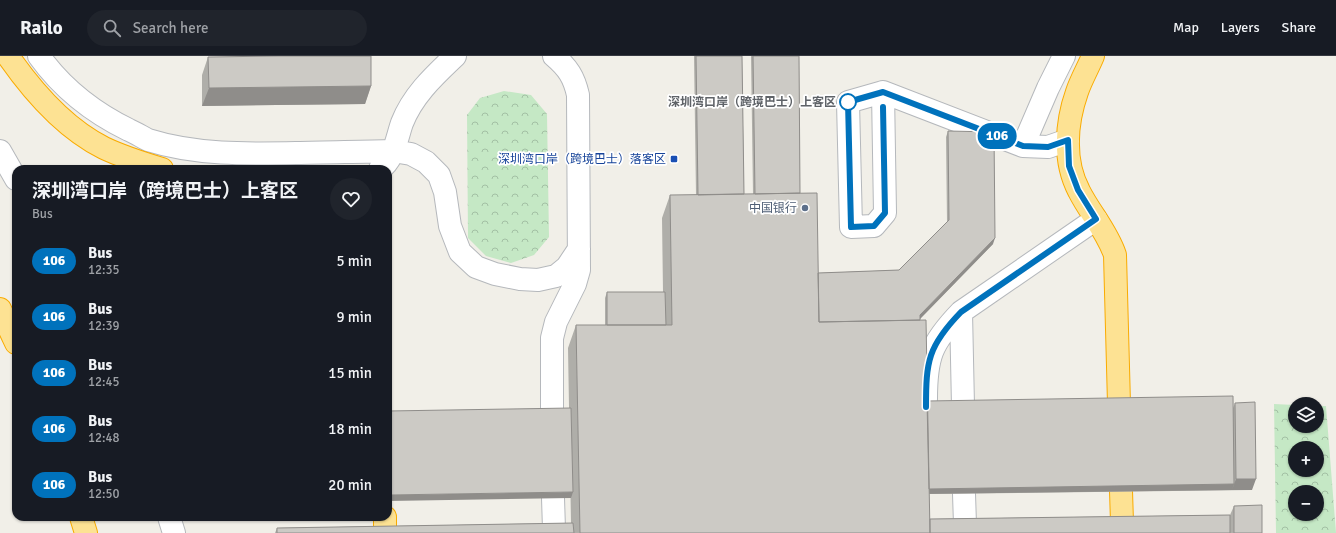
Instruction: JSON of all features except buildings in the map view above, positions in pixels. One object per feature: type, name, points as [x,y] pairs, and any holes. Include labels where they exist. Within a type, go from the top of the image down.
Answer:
[{"type":"highway","points":[[8,56],[24,79],[49,106],[79,132],[103,147],[134,161],[148,165]]},
{"type":"highway","points":[[1093,56],[1077,91],[1070,116],[1068,140],[1069,166],[1078,190],[1111,244],[1115,255],[1119,404]]},
{"type":"highway","points":[[0,309],[12,334]]},
{"type":"highway","points":[[1121,491],[1122,522]]},
{"type":"highway","points":[[82,521],[86,533]]},
{"type":"lane","points":[[39,56],[48,68],[84,104],[118,125],[147,139],[183,148],[222,153],[274,154],[393,151],[411,154],[426,162],[439,175],[445,192],[450,226],[460,252],[476,267],[495,274],[520,279],[538,280],[556,276],[567,267],[579,249]]},
{"type":"lane","points":[[384,165],[388,161],[393,151],[402,122],[412,102],[429,80],[455,56]]},
{"type":"lane","points":[[552,414],[552,338],[556,322],[575,284],[579,270],[578,95],[575,80],[565,65],[554,56]]},
{"type":"lane","points":[[1023,146],[1048,88],[1064,56]]},
{"type":"lane","points":[[883,92],[885,213],[874,226],[851,227],[848,102],[883,92],[1023,146],[1048,147],[1068,140]]},
{"type":"lane","points":[[0,151],[12,172]]},
{"type":"lane","points":[[926,407],[926,377],[929,356],[949,324],[961,312],[1096,219]]},
{"type":"lane","points":[[961,312],[963,406]]},
{"type":"lane","points":[[964,494],[965,524]]},
{"type":"lane","points":[[553,498],[554,529]]},
{"type":"lane","points":[[170,521],[174,533]]},
{"type":"green space","points":[[504,91],[531,95],[547,114],[549,237],[534,255],[511,263],[486,256],[468,238],[467,115],[480,98]]},
{"type":"green space","points":[[1274,404],[1288,405],[1288,433],[1324,433],[1324,406],[1326,406],[1336,533],[1276,533]]},
{"type":"bus line","name":"106","points":[[883,107],[885,213],[874,226],[851,227],[848,102],[883,92],[1023,146],[1048,147],[1068,140],[1069,166],[1078,190],[1096,219],[961,312],[949,324],[929,356],[926,377],[926,407]]},
{"type":"place","name":"深圳湾口岸（跨境巴士）上客区","points":[[848,102]]},
{"type":"place","name":"深圳湾口岸（跨境巴士）落客区","points":[[674,159]]},
{"type":"place","name":"中国银行","points":[[805,208]]}]
